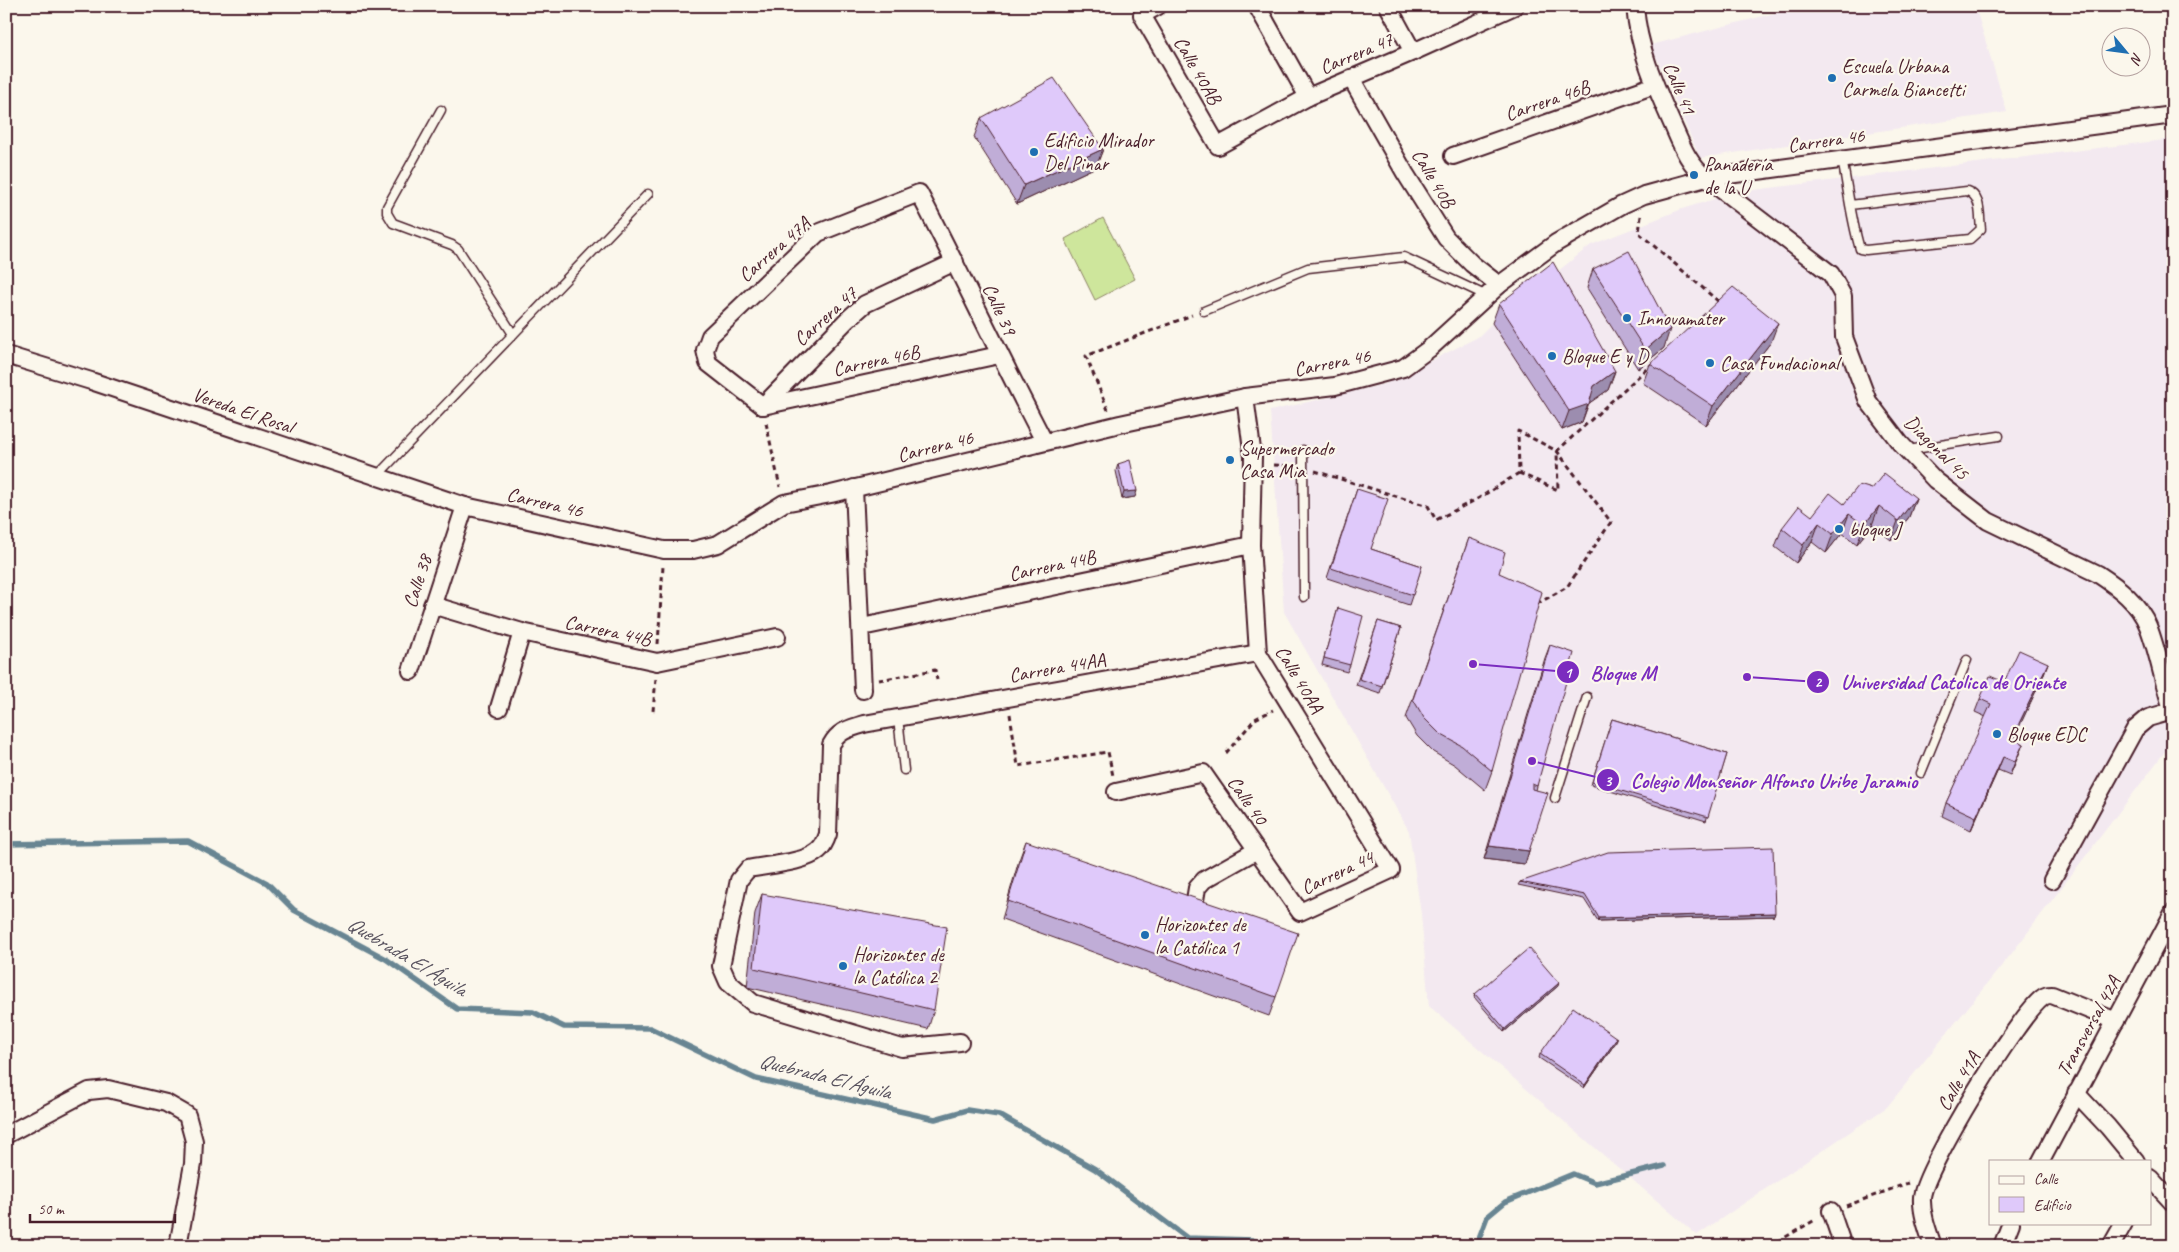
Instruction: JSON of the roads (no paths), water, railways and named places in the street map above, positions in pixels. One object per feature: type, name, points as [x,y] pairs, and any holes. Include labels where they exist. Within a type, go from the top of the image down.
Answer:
[{"type":"street","name":"Calle 40AB","points":[[1158,6],[1142,15],[1218,146]]},
{"type":"street","points":[[1257,6],[1308,96]]},
{"type":"street","points":[[1388,6],[1413,52]]},
{"type":"street","name":"Calle 41","points":[[1635,6],[1643,52],[1655,85],[1687,156],[1706,178]]},
{"type":"street","name":"Carrera 47","points":[[1218,146],[1308,96],[1413,52],[1511,7]]},
{"type":"street","name":"Calle 40B","points":[[1351,78],[1446,238],[1472,264],[1493,291]]},
{"type":"street","name":"Carrera 46B","points":[[1453,156],[1655,85]]},
{"type":"street","name":"Carrera 46","points":[[465,506],[664,550],[693,550],[718,544],[784,503],[854,488],[1044,441],[1245,397],[1335,386],[1403,368],[1429,350],[1493,291],[1556,243],[1622,205],[1644,196],[1706,178],[2173,115]]},
{"type":"street","name":"Diagonal 45","points":[[1706,178],[1831,274],[1843,296],[1844,337],[1868,401],[1906,450],[1935,480],[1988,521],[2098,574],[2130,598],[2148,625],[2172,712]]},
{"type":"street","name":"Calle 39","points":[[919,193],[1044,441]]},
{"type":"street","name":"Carrera 47A","points":[[763,406],[708,363],[705,350],[710,336],[818,234],[919,193]]},
{"type":"street","name":"Carrera 47","points":[[763,406],[865,304],[955,262]]},
{"type":"street","name":"Vereda El Rosal","points":[[6,355],[92,381],[465,506]]},
{"type":"street","name":"Carrera 46B","points":[[763,406],[999,355]]},
{"type":"street","name":"Calle 40AA","points":[[1245,397],[1254,457],[1251,545],[1258,653],[1391,870]]},
{"type":"street","points":[[854,488],[864,686]]},
{"type":"street","name":"Calle 38","points":[[411,670],[465,506]]},
{"type":"street","name":"Carrera 44B","points":[[862,628],[1251,545]]},
{"type":"street","name":"Carrera 44B","points":[[432,605],[522,632],[657,662],[777,637]]},
{"type":"street","points":[[499,708],[522,632]]},
{"type":"street","name":"Carrera 44AA","points":[[960,1042],[902,1048],[753,1003],[728,982],[721,966],[739,880],[748,869],[806,858],[821,847],[828,834],[831,745],[836,736],[841,731],[864,724],[1258,653]]},
{"type":"street","points":[[2052,880],[2135,728],[2148,718],[2172,712]]},
{"type":"street","name":"Calle 40","points":[[1116,792],[1203,773],[1300,912]]},
{"type":"street","name":"Calle 40","points":[[1195,900],[1197,888],[1204,880],[1257,850]]},
{"type":"street","name":"Carrera 44","points":[[1300,912],[1391,870]]},
{"type":"street","name":"Transversal 42A","points":[[2042,1160],[2076,1093],[2173,912]]},
{"type":"street","name":"Calle 41A","points":[[1933,1246],[1925,1221],[1922,1197],[1928,1175],[2008,1040],[2036,1002],[2044,996],[2052,995],[2116,1021]]},
{"type":"street","points":[[6,1135],[89,1091],[108,1089],[166,1103],[187,1116],[194,1141],[193,1164],[178,1246]]},
{"type":"street","points":[[2076,1093],[2135,1160]]},
{"type":"street","points":[[2152,1180],[2173,1203]]},
{"type":"street","points":[[1831,1212],[1842,1246]]},
{"type":"street","points":[[2002,1246],[2011,1224]]},
{"type":"street","points":[[2110,1246],[2123,1224]]},
{"type":"lane","points":[[441,110],[387,207],[386,214],[393,223],[458,249],[513,334]]},
{"type":"lane","points":[[1842,160],[1850,205],[1860,249],[1866,250],[1970,239],[1981,229],[1978,199],[1973,193],[1967,191],[1850,205]]},
{"type":"lane","points":[[376,477],[648,194]]},
{"type":"lane","points":[[1204,311],[1308,268],[1404,257],[1493,291]]},
{"type":"lane","points":[[1906,450],[1999,436]]},
{"type":"lane","points":[[1303,450],[1304,597]]},
{"type":"lane","points":[[1921,773],[1967,660]]},
{"type":"lane","points":[[1555,798],[1588,697]]},
{"type":"lane","points":[[898,718],[904,770]]},
{"type":"waterway","name":"Quebrada El Águila","points":[[6,844],[188,841],[267,883],[294,910],[386,959],[457,1009],[533,1012],[564,1027],[650,1028],[756,1079],[935,1119],[967,1110],[999,1115],[1095,1169],[1187,1238],[1252,1240],[1268,1246]]},
{"type":"waterway","name":"Quebrada El Águila","points":[[1476,1246],[1487,1217],[1505,1202],[1573,1174],[1595,1183],[1664,1166]]},
{"type":"place","name":"Escuela Urbana Carmela Biancetti","points":[[1832,78]]},
{"type":"place","name":"Edificio Mirador Del Pinar","points":[[1034,152]]},
{"type":"place","name":"Panadería de la U","points":[[1694,175]]},
{"type":"place","name":"Innovamater","points":[[1627,318]]},
{"type":"place","name":"Bloque E y D","points":[[1552,356]]},
{"type":"place","name":"Casa Fundacional","points":[[1710,363]]},
{"type":"place","name":"Supermercado Casa Mia","points":[[1230,460]]},
{"type":"place","name":"bloque J","points":[[1839,529]]},
{"type":"place","name":"Bloque M","points":[[1473,664]]},
{"type":"place","name":"Universidad Catolica de Oriente","points":[[1747,677]]},
{"type":"place","name":"Bloque EDC","points":[[1997,734]]},
{"type":"place","name":"Colegio Monseñor Alfonso Uribe Jaramio","points":[[1532,761]]},
{"type":"place","name":"Horizontes de la Católica 1","points":[[1145,935]]},
{"type":"place","name":"Horizontes de la Católica 2","points":[[843,966]]}]
